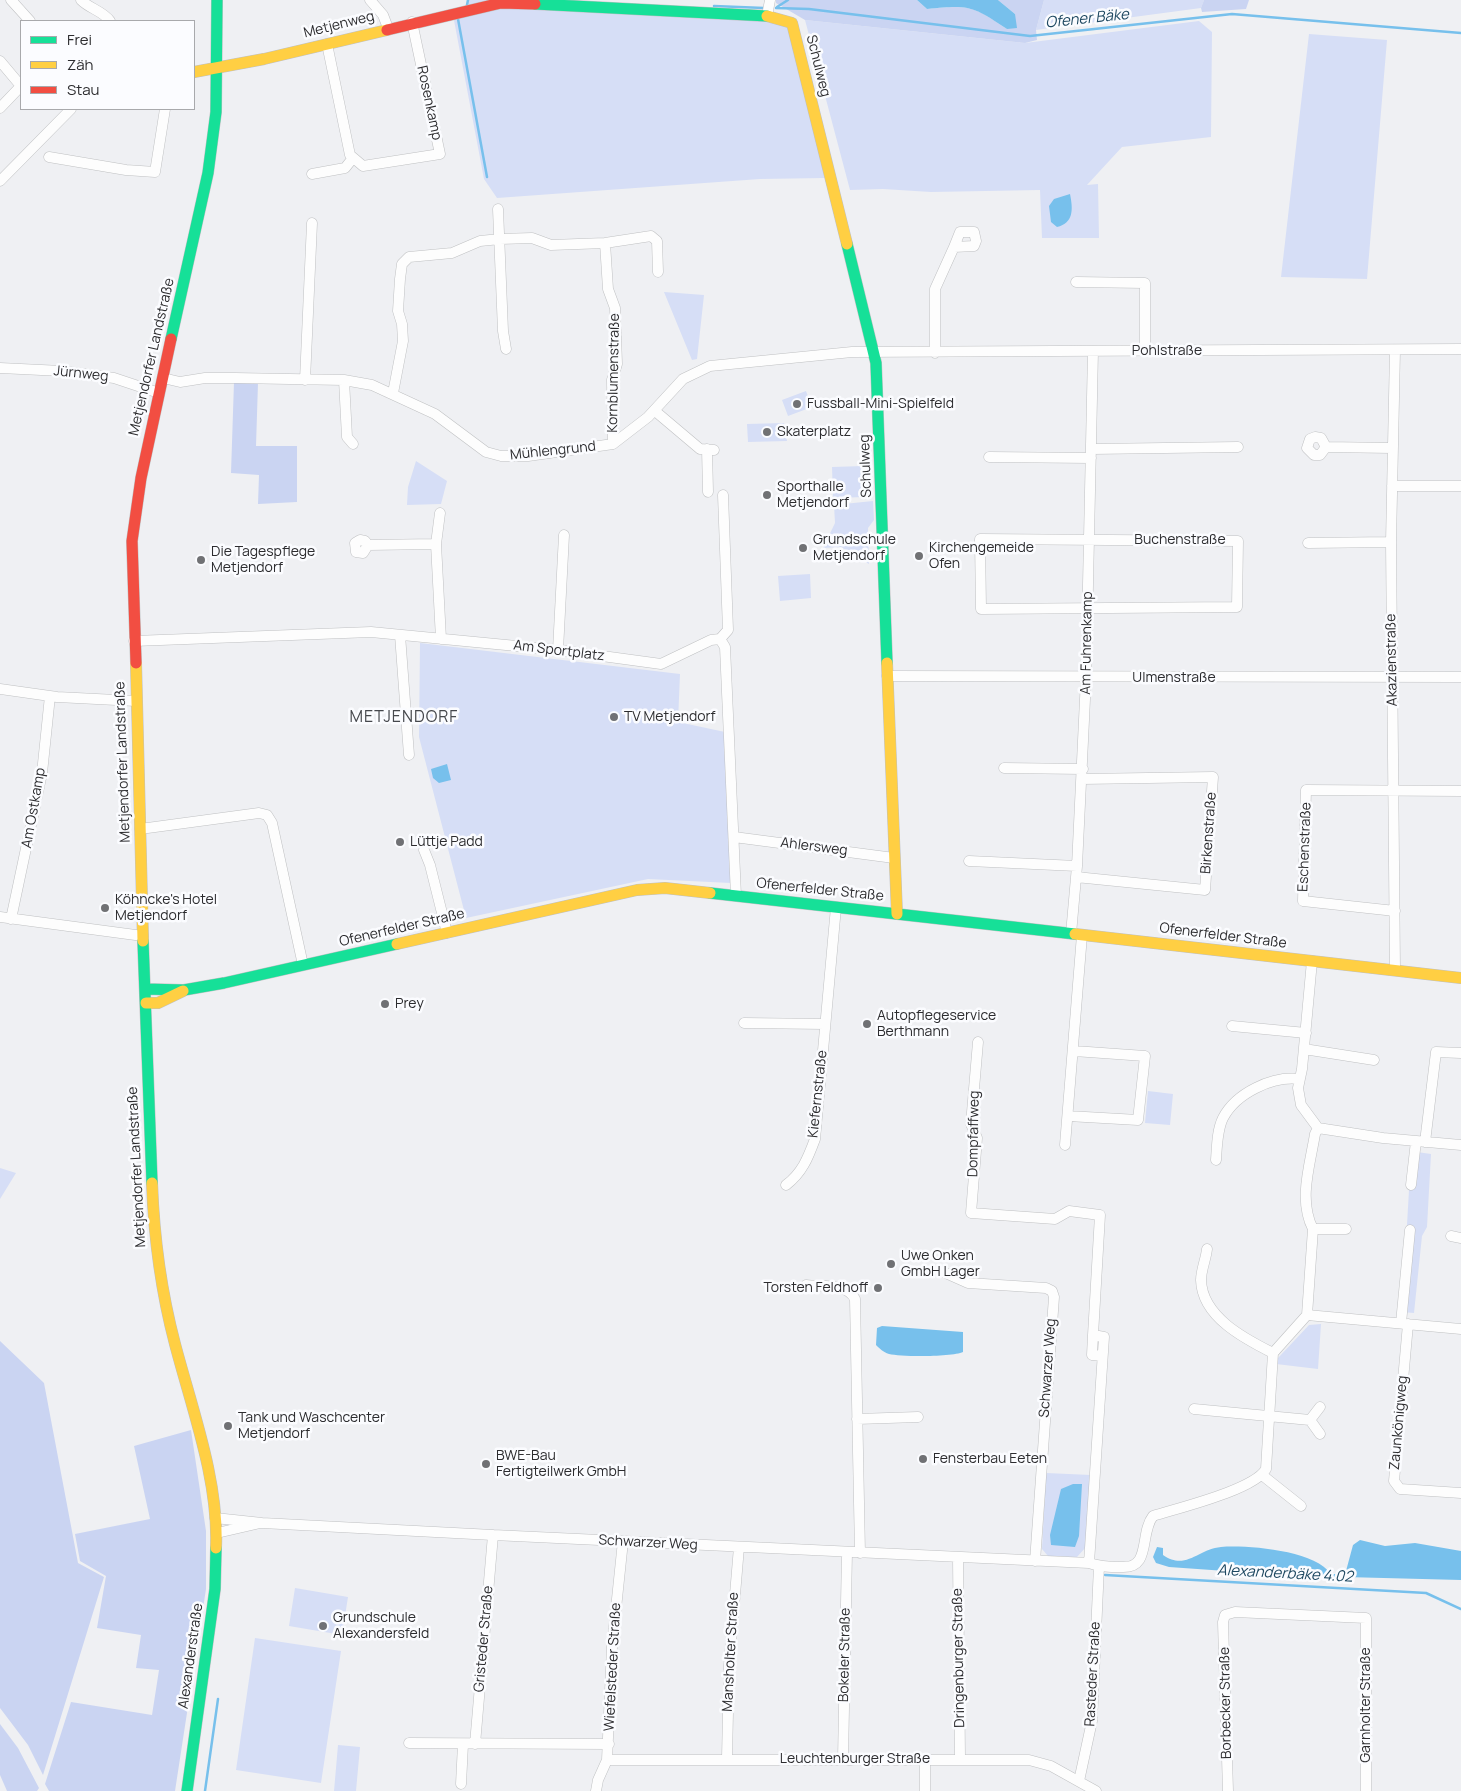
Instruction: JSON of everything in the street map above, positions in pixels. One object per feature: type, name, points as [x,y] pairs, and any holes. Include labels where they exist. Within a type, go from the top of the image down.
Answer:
[{"type":"street","points":[[11,0],[29,20]]},
{"type":"street","points":[[81,0],[89,8],[106,15],[109,20]]},
{"type":"street","name":"Metjendorfer Landstraße","points":[[216,1525],[206,1458],[174,1342],[160,1281],[154,1232],[150,1171],[134,641],[133,531],[140,478],[208,173],[214,133],[217,69],[217,0]]},
{"type":"street","points":[[370,0],[383,15],[388,28]]},
{"type":"street","points":[[767,16],[770,0]]},
{"type":"street","name":"Metjenweg","points":[[195,72],[217,69],[412,22],[501,3],[616,7],[767,16]]},
{"type":"street","name":"Schulweg","points":[[767,16],[792,23],[876,363],[897,914]]},
{"type":"street","name":"Rosenkamp","points":[[353,158],[363,166],[440,154],[412,22]]},
{"type":"street","points":[[312,174],[345,168],[353,158],[350,155],[327,44]]},
{"type":"street","points":[[0,62],[20,85]]},
{"type":"street","points":[[0,108],[20,87]]},
{"type":"street","points":[[0,181],[70,110]]},
{"type":"street","points":[[49,157],[117,169],[155,172],[165,110]]},
{"type":"street","points":[[498,209],[503,331],[506,349]]},
{"type":"street","points":[[305,380],[312,224]]},
{"type":"street","points":[[393,393],[403,341],[402,324],[398,311],[402,264],[409,258],[452,253],[480,242],[500,239],[532,238],[551,245],[605,243],[652,236],[657,241],[658,272]]},
{"type":"street","name":"Kornblumenstraße","points":[[605,243],[608,289],[615,308],[617,364],[612,380],[613,444]]},
{"type":"street","points":[[935,353],[935,289],[954,247]]},
{"type":"street","points":[[1076,282],[1145,283],[1145,351]]},
{"type":"street","name":"Pohlstraße","points":[[873,353],[1461,349]]},
{"type":"street","name":"Akazienstraße","points":[[1395,350],[1391,542],[1395,791],[1395,970]]},
{"type":"street","name":"Am Fuhrenkamp","points":[[1066,1145],[1074,1052],[1077,935],[1076,877],[1083,774],[1089,607],[1088,540],[1092,454],[1093,351]]},
{"type":"street","name":"Mühlengrund","points":[[163,378],[180,382],[205,378],[344,380],[372,384],[435,414],[477,446],[493,455],[528,456],[613,444],[655,410],[684,379],[710,366],[852,352],[873,353]]},
{"type":"street","name":"Jürnweg","points":[[0,368],[62,371],[114,378],[159,393]]},
{"type":"street","points":[[344,380],[347,436],[353,444]]},
{"type":"street","points":[[655,410],[700,449],[711,449],[708,492]]},
{"type":"street","points":[[989,457],[1238,447]]},
{"type":"street","points":[[1326,447],[1392,448]]},
{"type":"street","points":[[1392,486],[1461,486]]},
{"type":"street","points":[[723,495],[728,630],[720,639],[725,648],[736,896]]},
{"type":"street","points":[[440,513],[436,544],[441,638]]},
{"type":"street","points":[[558,650],[564,535]]},
{"type":"street","points":[[1088,540],[980,539],[981,609],[1089,607]]},
{"type":"street","name":"Buchenstraße","points":[[1088,540],[1238,540],[1237,607],[1089,607]]},
{"type":"street","points":[[1308,543],[1391,542]]},
{"type":"street","points":[[368,545],[436,544]]},
{"type":"street","name":"Am Sportplatz","points":[[134,641],[371,632],[558,650],[661,664],[711,640],[720,639]]},
{"type":"street","points":[[400,635],[409,755]]},
{"type":"street","name":"Ulmenstraße","points":[[887,676],[1086,678],[1392,678],[1461,676]]},
{"type":"street","points":[[0,689],[50,696],[136,701]]},
{"type":"street","name":"Am Ostkamp","points":[[11,919],[42,773],[50,696]]},
{"type":"street","points":[[1004,768],[1083,774]]},
{"type":"street","name":"Birkenstraße","points":[[1076,877],[1205,890],[1213,777],[1083,774]]},
{"type":"street","name":"Eschenstraße","points":[[1395,791],[1306,790],[1303,901],[1395,911]]},
{"type":"street","points":[[1395,791],[1461,791]]},
{"type":"street","points":[[140,829],[259,813],[267,814],[272,823],[303,965]]},
{"type":"street","name":"Ahlersweg","points":[[734,837],[894,858]]},
{"type":"street","points":[[424,850],[430,865],[447,933]]},
{"type":"street","points":[[969,861],[1077,866]]},
{"type":"street","name":"Ofenerfelder Straße","points":[[146,1004],[158,1002],[184,990],[637,890],[665,888],[1461,978]]},
{"type":"street","name":"Kiefernstraße","points":[[786,1184],[794,1179],[806,1162],[815,1139],[836,907]]},
{"type":"street","points":[[0,917],[143,936]]},
{"type":"street","points":[[1312,961],[1306,1033],[1298,1088],[1301,1105],[1318,1128],[1421,1142],[1461,1145]]},
{"type":"street","name":"Ofenerfelder Straße","points":[[145,989],[184,990]]},
{"type":"street","points":[[744,1023],[825,1024]]},
{"type":"street","points":[[1232,1026],[1306,1033]]},
{"type":"street","name":"Dompfaffweg","points":[[978,1042],[971,1124],[977,1138],[971,1213],[1054,1219],[1069,1211],[1100,1215],[1092,1355],[1102,1356],[1094,1564]]},
{"type":"street","points":[[1304,1049],[1374,1060]]},
{"type":"street","points":[[1068,1116],[1138,1120],[1145,1056],[1074,1052]]},
{"type":"street","points":[[1411,1185],[1421,1142],[1436,1052],[1461,1053]]},
{"type":"street","points":[[1216,1160],[1218,1134],[1223,1118],[1234,1103],[1247,1093],[1268,1083],[1283,1079],[1300,1079]]},
{"type":"street","points":[[1301,1506],[1262,1475],[1266,1469],[1273,1352],[1307,1315],[1313,1229],[1306,1216],[1305,1204],[1315,1134],[1318,1128]]},
{"type":"street","points":[[1313,1229],[1346,1228]]},
{"type":"street","name":"Zaunkönigweg","points":[[1410,1230],[1394,1481],[1400,1489],[1461,1493]]},
{"type":"street","points":[[1206,1249],[1201,1280],[1212,1308],[1226,1326],[1237,1334],[1273,1352]]},
{"type":"street","name":"Schwarzer Weg","points":[[941,1271],[968,1283],[1046,1288],[1052,1291],[1054,1297],[1035,1561]]},
{"type":"street","points":[[806,1285],[844,1288],[852,1292],[855,1299],[860,1553]]},
{"type":"street","points":[[1307,1315],[1461,1329]]},
{"type":"street","points":[[1310,1420],[1320,1407]]},
{"type":"street","points":[[1194,1410],[1310,1420],[1320,1434]]},
{"type":"street","points":[[857,1419],[918,1417]]},
{"type":"street","name":"Schwarzer Weg","points":[[216,1525],[262,1523],[1094,1564],[1128,1568],[1138,1564],[1143,1556],[1146,1527],[1153,1516],[1225,1494],[1237,1487],[1253,1482],[1262,1475]]},
{"type":"street","name":"Schwarzer Weg","points":[[216,1525],[262,1523]]},
{"type":"street","name":"Alexanderstraße","points":[[187,1791],[215,1589],[216,1525]]},
{"type":"street","name":"Gristeder Straße","points":[[475,1744],[493,1535]]},
{"type":"street","name":"Wiefelsteder Straße","points":[[596,1791],[598,1780],[608,1760],[612,1647],[623,1541]]},
{"type":"street","name":"Mansholter Straße","points":[[727,1758],[729,1666],[739,1547]]},
{"type":"street","name":"Bokeler Straße","points":[[843,1759],[847,1552]]},
{"type":"street","name":"Dringenburger Straße","points":[[958,1558],[960,1758]]},
{"type":"street","name":"Rasteder Straße","points":[[1079,1781],[1092,1721],[1094,1564]]},
{"type":"street","name":"Garnholter Straße","points":[[1225,1615],[1235,1612],[1366,1618],[1366,1791]]},
{"type":"street","name":"Borbecker Straße","points":[[1225,1615],[1223,1622],[1228,1791]]},
{"type":"street","points":[[410,1742],[609,1744]]},
{"type":"street","points":[[461,1784],[463,1744]]},
{"type":"street","name":"Leuchtenburger Straße","points":[[608,1760],[727,1758],[925,1760],[960,1758],[1029,1760],[1051,1766],[1096,1791]]},
{"type":"street","points":[[924,1791],[925,1760]]},
{"type":"shaded area","points":[[468,0],[525,0],[790,23],[825,178],[760,179],[497,198],[484,179],[453,15],[464,13]]},
{"type":"shaded area","points":[[776,0],[917,0],[927,9],[970,8],[986,15],[1007,29],[1015,14],[998,0],[1044,0],[1036,30],[1037,40],[1025,43],[805,20],[776,3]]},
{"type":"shaded area","points":[[1044,0],[1204,0],[1201,8],[1036,30]]},
{"type":"shaded area","points":[[1204,0],[1249,0],[1246,9],[1202,12],[1201,8]]},
{"type":"shaded area","points":[[805,20],[1025,43],[1199,21],[1212,32],[1211,137],[1122,147],[1087,185],[1098,184],[1099,238],[1042,238],[1040,190],[931,192],[883,189],[850,190]]},
{"type":"shaded area","points":[[1309,34],[1387,40],[1367,279],[1281,277]]},
{"type":"shaded area","points":[[664,292],[704,295],[697,359],[692,360]]},
{"type":"shaded area","points":[[234,382],[258,383],[256,446],[297,446],[297,502],[258,504],[259,475],[231,473]]},
{"type":"shaded area","name":"Fussball-Mini-Spielfeld","points":[[806,391],[812,407],[788,416],[782,400]]},
{"type":"shaded area","name":"Skaterplatz","points":[[784,423],[787,441],[748,442],[747,424]]},
{"type":"shaded area","points":[[416,461],[447,481],[441,504],[407,505],[408,487]]},
{"type":"shaded area","points":[[864,466],[866,497],[833,498],[832,467]]},
{"type":"shaded area","points":[[873,501],[874,520],[868,528],[869,564],[841,547],[823,548],[835,523],[834,505]]},
{"type":"shaded area","points":[[810,574],[811,598],[780,601],[778,576]]},
{"type":"shaded area","points":[[420,643],[680,674],[678,722],[725,732],[731,883],[648,879],[466,918],[419,737]]},
{"type":"shaded area","points":[[1148,1091],[1173,1094],[1170,1125],[1145,1123]]},
{"type":"shaded area","points":[[1417,1152],[1431,1154],[1427,1227],[1422,1236],[1414,1313],[1402,1312],[1409,1190],[1413,1190]]},
{"type":"shaded area","points":[[0,1168],[16,1173],[0,1199]]},
{"type":"shaded area","points":[[1321,1324],[1318,1369],[1276,1364],[1278,1358],[1309,1325]]},
{"type":"shaded area","points":[[0,1341],[44,1383],[78,1563],[104,1577],[43,1775],[28,1745],[0,1708]]},
{"type":"shaded area","points":[[191,1430],[206,1531],[206,1589],[175,1791],[49,1791],[45,1784],[71,1702],[152,1715],[159,1670],[136,1668],[141,1635],[97,1628],[106,1576],[80,1561],[75,1534],[150,1519],[134,1446]]},
{"type":"shaded area","points":[[1046,1473],[1091,1475],[1086,1547],[1077,1557],[1048,1556],[1042,1549]]},
{"type":"shaded area","points":[[295,1588],[348,1597],[342,1635],[289,1626]]},
{"type":"shaded area","points":[[255,1638],[341,1651],[321,1783],[236,1770]]},
{"type":"shaded area","points":[[0,1724],[18,1748],[39,1788],[37,1791],[7,1791],[0,1775]]},
{"type":"shaded area","points":[[338,1745],[360,1747],[356,1791],[334,1791]]},
{"type":"water","points":[[917,0],[998,0],[1015,14],[1017,28],[1007,29],[985,15],[969,8],[927,9]]},
{"type":"water","points":[[1070,194],[1071,215],[1067,222],[1057,227],[1051,222],[1049,206],[1054,199]]},
{"type":"water","points":[[447,764],[451,780],[439,783],[433,778],[431,769]]},
{"type":"water","points":[[882,1326],[963,1332],[963,1352],[926,1356],[889,1354],[876,1345],[877,1328]]},
{"type":"water","points":[[1073,1484],[1082,1484],[1079,1536],[1075,1547],[1051,1545],[1050,1535],[1061,1489]]},
{"type":"water","points":[[1360,1540],[1385,1546],[1415,1543],[1461,1551],[1461,1580],[1345,1577],[1339,1579],[1169,1567],[1156,1563],[1153,1557],[1157,1547],[1163,1548],[1163,1555],[1179,1561],[1221,1547],[1263,1548],[1296,1554],[1310,1559],[1331,1574],[1340,1574],[1346,1571],[1353,1545]]},
{"type":"waterway","points":[[467,5],[468,0]]},
{"type":"waterway","points":[[777,7],[788,0]]},
{"type":"waterway","points":[[714,6],[764,8]]},
{"type":"waterway","name":"Ofener Bäke","points":[[776,8],[809,9],[1030,36],[1232,14],[1461,33]]},
{"type":"waterway","points":[[458,19],[487,177]]},
{"type":"waterway","name":"Alexanderbäke 4.02","points":[[1105,1575],[1426,1593],[1461,1609]]},
{"type":"waterway","points":[[205,1791],[218,1699]]},
{"type":"traffic: fast","points":[[171,339],[208,173],[216,112],[217,0]]},
{"type":"traffic: fast","points":[[535,4],[767,16]]},
{"type":"traffic: fast","points":[[847,244],[876,363],[887,663]]},
{"type":"traffic: fast","points":[[710,893],[1075,934]]},
{"type":"traffic: fast","points":[[143,941],[152,1183]]},
{"type":"traffic: fast","points":[[145,989],[184,990],[224,983],[397,944]]},
{"type":"traffic: fast","points":[[187,1791],[215,1589],[216,1548]]},
{"type":"traffic: slow","points":[[767,16],[792,23],[847,244]]},
{"type":"traffic: slow","points":[[195,72],[264,59],[387,30]]},
{"type":"traffic: slow","points":[[136,663],[143,941]]},
{"type":"traffic: slow","points":[[887,663],[897,914]]},
{"type":"traffic: slow","points":[[397,944],[637,890],[665,888],[710,893]]},
{"type":"traffic: slow","points":[[1075,934],[1461,978]]},
{"type":"traffic: slow","points":[[146,1003],[158,1003],[183,991]]},
{"type":"traffic: slow","points":[[152,1183],[154,1224],[162,1284],[175,1344],[209,1471],[216,1523],[216,1548]]},
{"type":"traffic: jam","points":[[387,30],[501,3],[535,4]]},
{"type":"traffic: jam","points":[[136,663],[132,541],[141,478],[171,339]]},
{"type":"place","name":"Fussball-Mini-Spielfeld","points":[[797,404]]},
{"type":"place","name":"Skaterplatz","points":[[767,432]]},
{"type":"place","name":"Sporthalle Metjendorf","points":[[767,495]]},
{"type":"place","name":"Grundschule Metjendorf","points":[[803,548]]},
{"type":"place","name":"Kirchengemeide Ofen","points":[[919,556]]},
{"type":"place","name":"Die Tagespflege Metjendorf","points":[[201,560]]},
{"type":"place","name":"TV Metjendorf","points":[[614,717]]},
{"type":"place","name":"Lüttje Padd","points":[[400,842]]},
{"type":"place","name":"Köhncke's Hotel Metjendorf","points":[[105,908]]},
{"type":"place","name":"Prey","points":[[385,1004]]},
{"type":"place","name":"Autopflegeservice Berthmann","points":[[867,1024]]},
{"type":"place","name":"Uwe Onken GmbH Lager","points":[[891,1264]]},
{"type":"place","name":"Torsten Feldhoff","points":[[878,1288]]},
{"type":"place","name":"Tank und Waschcenter Metjendorf","points":[[228,1426]]},
{"type":"place","name":"Fensterbau Eeten","points":[[923,1459]]},
{"type":"place","name":"BWE-Bau Fertigteilwerk GmbH","points":[[486,1464]]},
{"type":"place","name":"Grundschule Alexandersfeld","points":[[323,1626]]},
{"type":"district","name":"METJENDORF","points":[[404,718]]}]
